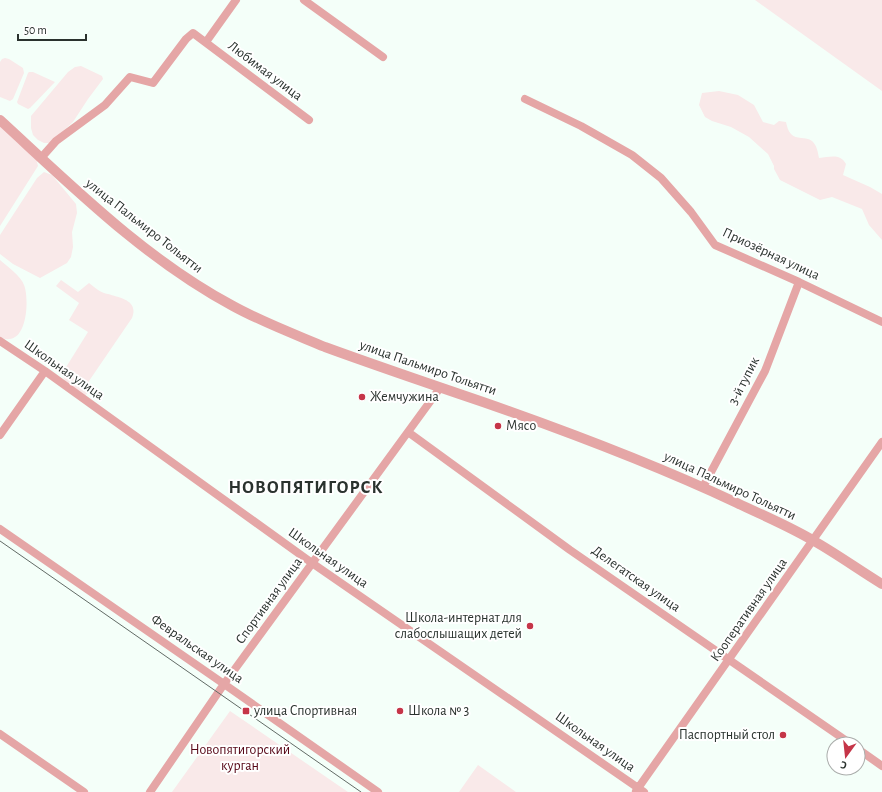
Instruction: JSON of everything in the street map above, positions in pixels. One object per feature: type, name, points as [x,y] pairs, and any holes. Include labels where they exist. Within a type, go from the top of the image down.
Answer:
[{"type":"street","name":"Любимая улица","points":[[206,42],[236,0]]},
{"type":"street","points":[[304,0],[382,57]]},
{"type":"street","name":"Любимая улица","points":[[41,158],[56,141],[104,104],[130,77],[153,83],[186,38],[193,33],[309,120]]},
{"type":"street","name":"Приозёрная улица","points":[[525,99],[581,126],[632,155],[661,178],[691,212],[715,245],[799,282],[882,322]]},
{"type":"street","name":"улица Пальмиро Тольятти","points":[[0,120],[76,191],[140,244],[201,288],[258,320],[390,371],[592,442],[703,487],[813,540],[882,584]]},
{"type":"street","name":"3-й тупик","points":[[703,487],[765,371],[799,282]]},
{"type":"street","name":"Школьная улица","points":[[0,341],[312,563],[639,791]]},
{"type":"street","points":[[0,436],[44,371]]},
{"type":"street","name":"Спортивная улица","points":[[150,792],[224,684],[440,388]]},
{"type":"street","name":"Делегатская улица","points":[[408,432],[570,550],[839,736]]},
{"type":"street","name":"Кооперативная улица","points":[[639,791],[882,442]]},
{"type":"street","name":"Февральская улица","points":[[0,529],[378,792]]},
{"type":"street","points":[[0,734],[84,792]]},
{"type":"street","points":[[866,755],[882,766]]},
{"type":"green space","points":[[755,0],[882,0],[882,91]]},
{"type":"green space","points":[[5,58],[23,68],[24,73],[13,99],[10,101],[0,97],[0,62]]},
{"type":"green space","points":[[81,66],[102,76],[103,79],[73,122],[50,143],[44,143],[38,140],[33,135],[31,128],[31,116],[68,72],[75,67]]},
{"type":"green space","points":[[29,72],[33,72],[55,82],[28,109],[17,102]]},
{"type":"green space","points":[[719,91],[738,95],[754,105],[763,122],[774,125],[779,121],[786,122],[789,131],[793,136],[810,140],[814,143],[819,158],[834,156],[841,158],[846,164],[843,175],[882,194],[882,240],[869,225],[862,209],[832,197],[820,200],[780,180],[768,154],[749,137],[731,127],[712,121],[705,117],[699,105],[702,93]]},
{"type":"green space","points":[[0,126],[36,158],[38,166],[0,226]]},
{"type":"green space","points":[[44,172],[52,175],[76,204],[77,213],[72,232],[73,247],[71,257],[67,263],[40,278],[13,264],[0,254],[0,235],[37,178]]},
{"type":"green space","points":[[0,260],[20,278],[26,291],[26,316],[23,325],[20,332],[15,337],[8,339],[0,337]]},
{"type":"green space","points":[[61,280],[78,292],[89,283],[98,290],[127,301],[133,307],[132,318],[89,381],[87,394],[84,396],[73,389],[63,376],[63,372],[88,332],[69,320],[79,303],[56,286]]},
{"type":"green space","name":"Новопятигорский курган","points":[[230,711],[348,792],[172,792]]},
{"type":"green space","points":[[478,765],[516,792],[459,792]]},
{"type":"tram line","points":[[0,541],[361,792]]},
{"type":"place","name":"Жемчужина","points":[[362,397]]},
{"type":"place","name":"Мясо","points":[[498,426]]},
{"type":"place","name":"Школа-интернат для слабослышащих детей","points":[[530,626]]},
{"type":"place","name":"улица Спортивная","points":[[246,711]]},
{"type":"place","name":"Школа № 3","points":[[400,711]]},
{"type":"place","name":"Паспортный стол","points":[[783,735]]},
{"type":"district","name":"НОВОПЯТИГОРСК","points":[[306,488]]}]
